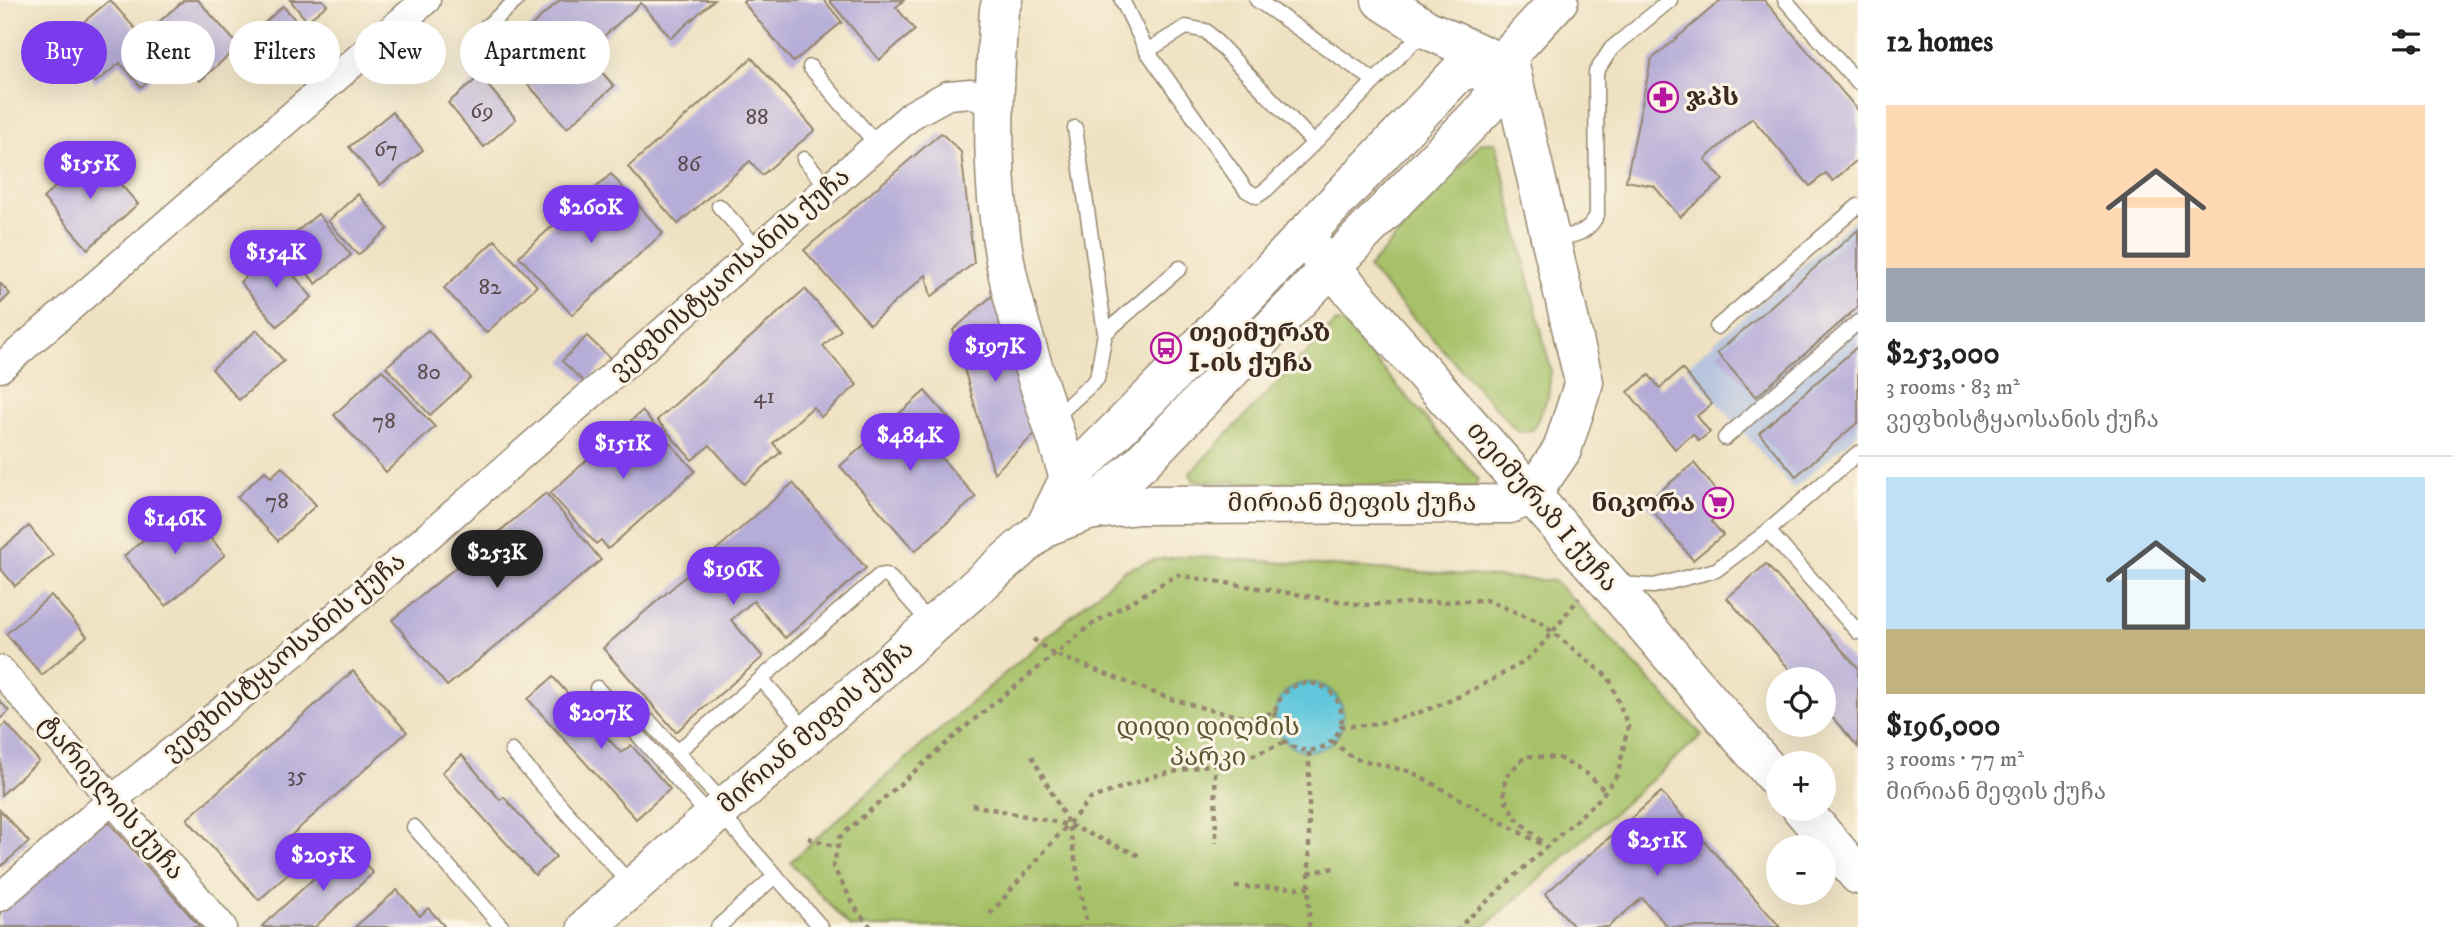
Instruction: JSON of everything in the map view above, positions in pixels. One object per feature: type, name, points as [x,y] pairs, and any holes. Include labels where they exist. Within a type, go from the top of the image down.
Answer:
[{"type":"main road","points":[[1003,0],[999,9],[993,105],[996,197],[1009,284],[1069,478]]},
{"type":"main road","points":[[1381,0],[1426,29],[1504,60],[1551,240],[1584,382],[1562,450],[1531,495]]},
{"type":"main road","name":"მირიან მეფის ქუჩა","points":[[1088,511],[1140,464],[1489,104],[1504,60],[1559,0]]},
{"type":"main road","name":"მირიან მეფის ქუჩა","points":[[1045,527],[1069,478],[1173,374],[1459,72],[1504,60]]},
{"type":"main road","name":"თეიმურაზ I ქუჩა","points":[[1302,237],[1531,495],[1594,591],[1766,769]]},
{"type":"main road","name":"მირიან მეფის ქუჩა","points":[[587,927],[1045,527],[1088,511],[1139,505],[1510,504],[1531,495]]},
{"type":"main road","points":[[1812,821],[1858,875]]},
{"type":"street","points":[[0,368],[426,0]]},
{"type":"street","name":"ვეფხისტყაოსანის ქუჩა","points":[[0,897],[112,800],[302,646],[913,114],[948,95],[971,93],[993,105]]},
{"type":"street","name":"ტარიელის ქუჩა","points":[[0,670],[222,927]]},
{"type":"lane","points":[[493,21],[517,0]]},
{"type":"lane","points":[[1122,0],[1147,51],[1246,190],[1257,196],[1314,143],[1426,29]]},
{"type":"lane","points":[[1257,0],[1375,81]]},
{"type":"lane","points":[[1551,240],[1586,231],[1597,215],[1596,72],[1611,49],[1670,0]]},
{"type":"lane","points":[[1785,0],[1858,83]]},
{"type":"lane","points":[[1147,51],[1186,27],[1206,31],[1314,143]]},
{"type":"lane","points":[[810,67],[878,146]]},
{"type":"lane","points":[[1051,421],[1097,379],[1105,333],[1075,128]]},
{"type":"lane","points":[[804,159],[829,188]]},
{"type":"lane","points":[[719,206],[758,249]]},
{"type":"lane","points":[[1717,327],[1858,206]]},
{"type":"lane","points":[[1105,333],[1180,268]]},
{"type":"lane","points":[[1725,438],[1858,322]]},
{"type":"lane","points":[[1594,591],[1654,586],[1716,570],[1768,531],[1858,453]]},
{"type":"lane","points":[[1768,531],[1858,632]]},
{"type":"lane","points":[[677,752],[879,576],[886,575],[891,579],[932,626]]},
{"type":"lane","points":[[761,679],[809,733]]},
{"type":"lane","points":[[597,688],[719,812],[821,927]]},
{"type":"lane","points":[[650,722],[677,752],[719,812]]},
{"type":"lane","points":[[512,751],[632,887]]},
{"type":"lane","points":[[414,827],[502,927]]},
{"type":"lane","points":[[718,927],[776,875]]},
{"type":"path","points":[[871,927],[858,912],[833,867],[840,837],[892,790],[1091,625],[1177,575],[1363,605],[1486,600],[1540,622],[1609,678],[1628,726],[1618,774],[1601,798],[1458,927]]},
{"type":"path","points":[[1341,726],[1364,726],[1417,713],[1477,688],[1525,660],[1594,591]]},
{"type":"path","points":[[1033,639],[1054,654],[1168,698],[1255,719],[1275,711]]},
{"type":"path","points":[[1300,683],[1314,683],[1336,696],[1342,709],[1341,726],[1332,741],[1322,748],[1309,751],[1286,742],[1276,726],[1275,711],[1280,698],[1292,687],[1300,683]]},
{"type":"path","points":[[1332,741],[1353,758],[1412,772],[1546,847]]},
{"type":"path","points":[[990,914],[1090,799],[1154,776],[1251,756],[1286,742]]},
{"type":"path","points":[[1309,751],[1309,927]]},
{"type":"path","points":[[1032,756],[1069,825],[1086,921]]},
{"type":"path","points":[[1546,847],[1516,818],[1504,798],[1505,777],[1526,756],[1559,758],[1589,775],[1605,791]]},
{"type":"path","points":[[1215,762],[1216,843]]},
{"type":"path","points":[[972,805],[1069,825],[1140,856]]},
{"type":"path","points":[[808,838],[837,847]]},
{"type":"path","points":[[1309,873],[1334,868]]},
{"type":"path","points":[[1235,887],[1308,888]]},
{"type":"shaded area","points":[[1858,217],[1858,432],[1793,489],[1686,367]]},
{"type":"green space","points":[[1481,143],[1496,143],[1551,371],[1548,397],[1533,430],[1518,432],[1368,268]]},
{"type":"green space","points":[[1336,322],[1343,323],[1478,479],[1474,489],[1194,481],[1190,473]]},
{"type":"green space","name":"დიდი დიღმის პარკი","points":[[1186,556],[1555,581],[1702,735],[1484,927],[850,927],[790,862],[1123,571],[1153,560]]},
{"type":"water","points":[[1309,683],[1322,686],[1333,693],[1340,704],[1343,717],[1340,730],[1333,741],[1322,748],[1309,751],[1296,748],[1285,741],[1278,730],[1275,717],[1278,704],[1285,693],[1296,686]]},
{"type":"building","points":[[110,0],[128,21],[121,21],[121,64],[107,73],[107,21],[85,21]]},
{"type":"building","points":[[184,0],[198,0],[229,35],[229,55],[215,68],[215,21],[160,21]]},
{"type":"building","points":[[290,0],[323,0],[327,5],[307,21]]},
{"type":"building","points":[[560,0],[714,0],[671,38],[641,3],[610,31],[610,21],[536,21]]},
{"type":"building","points":[[824,0],[842,22],[793,62],[743,2]]},
{"type":"building","points":[[829,0],[904,0],[896,7],[915,30],[879,60]]},
{"type":"building","points":[[1721,0],[1764,0],[1858,110],[1858,159],[1833,181],[1826,173],[1810,186],[1752,118],[1705,159],[1723,180],[1680,217],[1654,186],[1626,181],[1651,60]]},
{"type":"building","points":[[283,6],[296,21],[267,21]]},
{"type":"building","points":[[752,58],[815,130],[762,175],[750,161],[678,224],[628,167]]},
{"type":"building","points":[[610,81],[614,86],[567,128],[528,84],[610,84]]},
{"type":"building","points":[[471,84],[487,84],[516,119],[484,147],[448,103]]},
{"type":"building","points":[[392,112],[423,150],[380,185],[349,147]]},
{"type":"building","points":[[941,133],[961,152],[974,263],[931,297],[926,275],[870,324],[804,250]]},
{"type":"building","points":[[93,153],[138,204],[88,249],[43,198]]},
{"type":"building","points":[[611,174],[663,233],[572,315],[519,256]]},
{"type":"building","points":[[358,194],[388,229],[358,255],[328,221]]},
{"type":"building","points":[[318,214],[351,255],[316,284],[283,243]]},
{"type":"building","points":[[1858,230],[1858,307],[1756,397],[1717,353]]},
{"type":"building","points":[[495,240],[537,286],[486,333],[444,288]]},
{"type":"building","points":[[275,253],[312,297],[277,326],[240,282]]},
{"type":"building","points":[[0,283],[10,294],[0,304]]},
{"type":"building","points":[[805,289],[841,330],[823,346],[857,385],[821,417],[813,407],[773,443],[781,452],[744,484],[710,445],[692,460],[657,420]]},
{"type":"building","points":[[993,295],[1038,431],[994,473],[953,330]]},
{"type":"building","points":[[257,330],[284,361],[239,400],[212,369]]},
{"type":"building","points":[[428,330],[471,378],[430,415],[386,367]]},
{"type":"building","points":[[587,336],[610,358],[585,383],[562,361]]},
{"type":"building","points":[[1858,346],[1858,422],[1796,476],[1759,433]]},
{"type":"building","points":[[1682,369],[1712,404],[1697,416],[1710,432],[1699,441],[1693,434],[1675,449],[1628,392],[1649,375],[1660,388]]},
{"type":"building","points":[[382,370],[435,427],[386,472],[334,415]]},
{"type":"building","points":[[925,391],[953,423],[929,444],[976,497],[915,551],[840,466]]},
{"type":"building","points":[[642,411],[695,471],[608,549],[601,540],[596,544],[550,493]]},
{"type":"building","points":[[1694,463],[1729,506],[1711,521],[1723,535],[1693,560],[1646,503]]},
{"type":"building","points":[[282,467],[316,505],[278,541],[237,497],[265,471],[271,477]]},
{"type":"building","points":[[793,483],[866,568],[785,638],[753,601],[731,620],[763,657],[676,732],[603,648]]},
{"type":"building","points":[[546,493],[601,560],[447,686],[392,620]]},
{"type":"building","points":[[184,506],[225,555],[166,606],[124,556]]},
{"type":"building","points":[[29,526],[53,555],[15,586],[0,568],[0,550]]},
{"type":"building","points":[[1766,564],[1858,668],[1858,747],[1836,722],[1836,667],[1787,667],[1727,598]]},
{"type":"building","points":[[51,595],[87,636],[42,675],[6,634]]},
{"type":"building","points":[[353,671],[407,732],[288,838],[306,858],[259,900],[187,819]]},
{"type":"building","points":[[553,677],[621,753],[631,745],[670,789],[636,819],[528,699]]},
{"type":"building","points":[[0,701],[9,711],[0,719]]},
{"type":"building","points":[[6,723],[39,761],[1,795],[0,728]]},
{"type":"building","points":[[462,755],[500,800],[504,797],[556,857],[535,875],[442,772]]},
{"type":"building","points":[[1661,792],[1780,927],[1668,927],[1642,898],[1608,927],[1574,927],[1545,894]]},
{"type":"building","points":[[0,810],[29,842],[0,867]]},
{"type":"building","points":[[106,819],[200,927],[0,927],[0,911]]},
{"type":"building","points":[[349,846],[373,873],[315,927],[262,926]]},
{"type":"building","points":[[397,890],[420,916],[428,908],[445,927],[355,927]]},
{"type":"place","name":"ჯპს","points":[[1663,97]]},
{"type":"place","name":"თეიმურაზ I-ის ქუჩა","points":[[1166,348]]},
{"type":"place","name":"ნიკორა","points":[[1718,503]]}]
